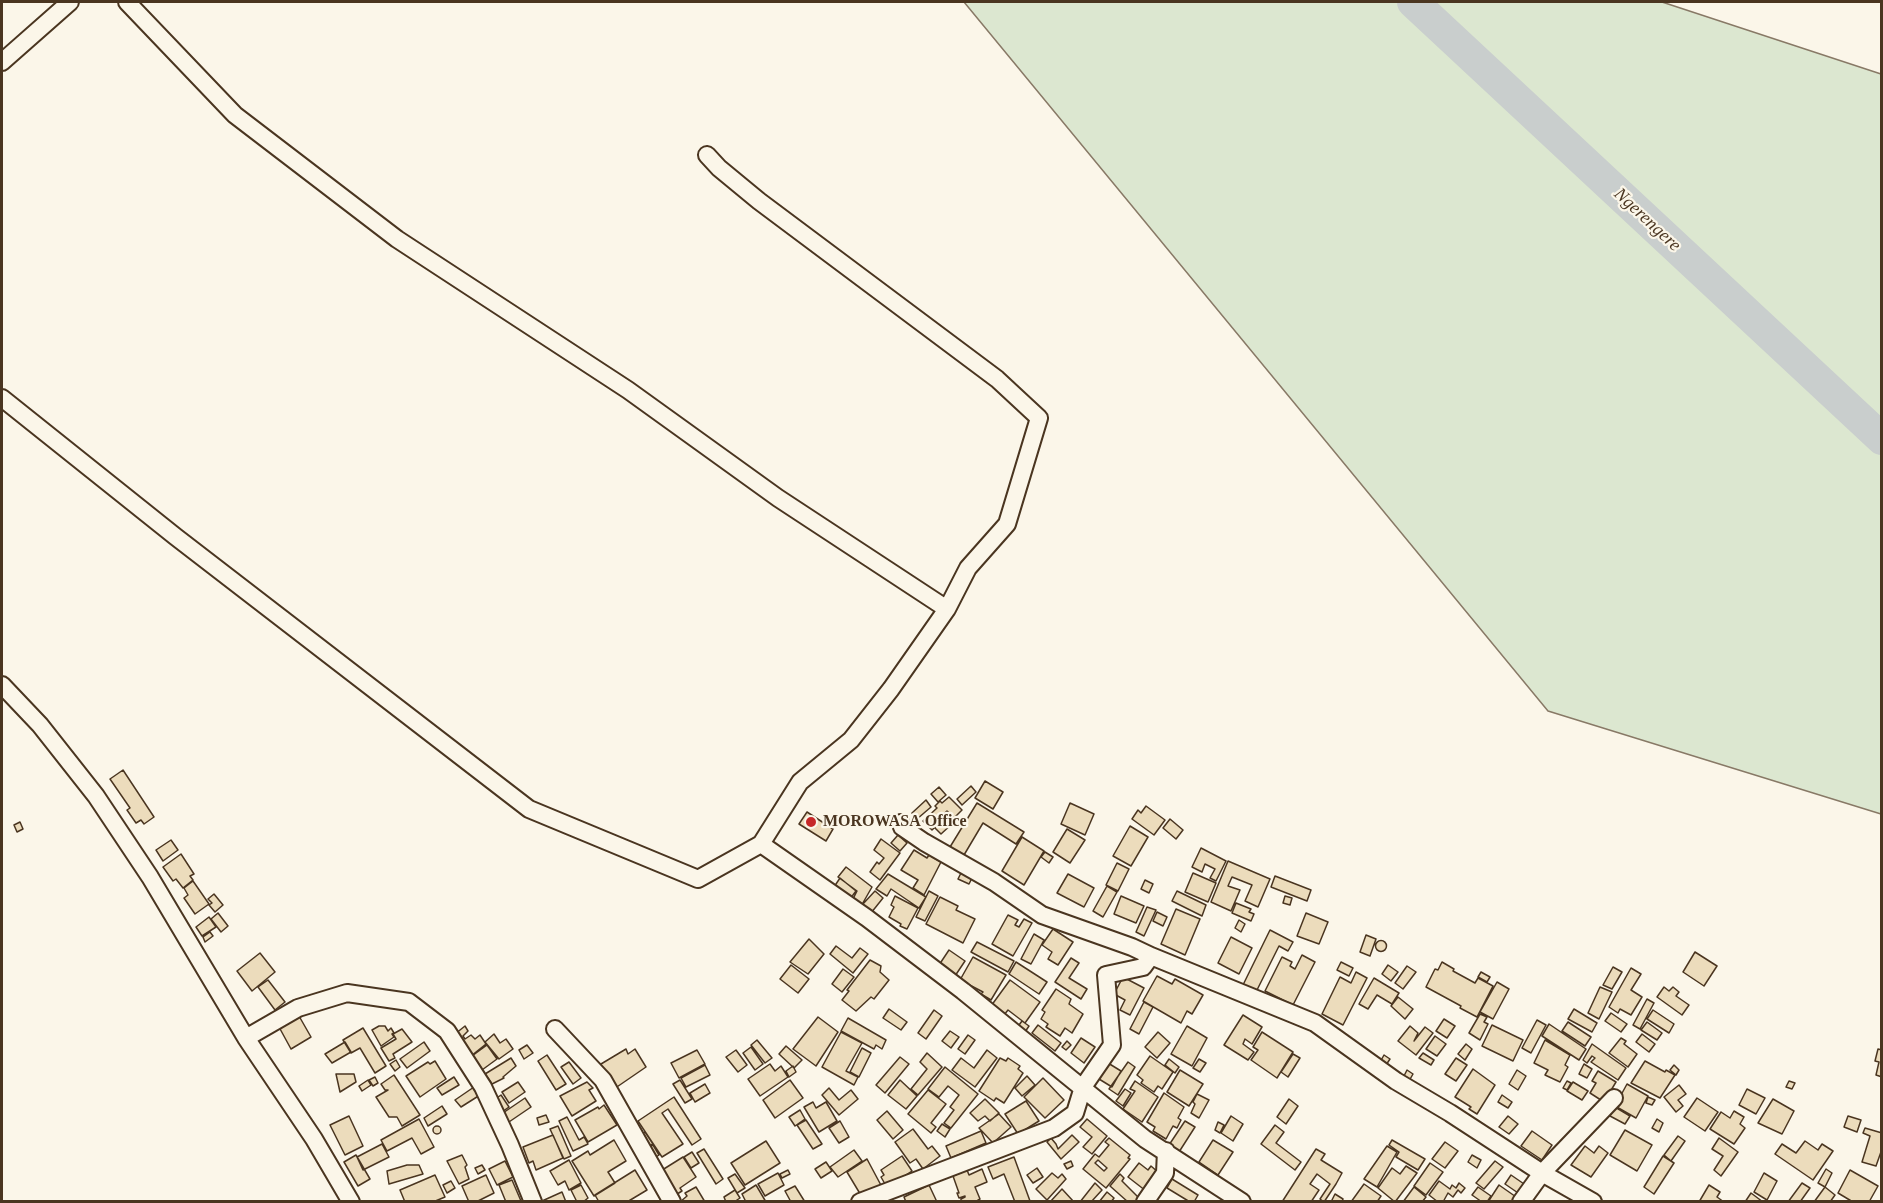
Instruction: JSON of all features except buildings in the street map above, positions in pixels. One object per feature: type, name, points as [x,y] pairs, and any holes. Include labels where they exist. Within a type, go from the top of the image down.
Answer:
[{"type":"street","points":[[2,62],[70,2]]},
{"type":"street","points":[[127,2],[235,114],[397,239],[628,390],[778,498],[946,609]]},
{"type":"street","points":[[2,398],[176,537],[529,809],[698,879],[760,844],[800,782],[850,740],[891,688],[946,609],[968,568],[1007,524],[1039,418],[997,379],[797,230],[719,168],[707,155]]},
{"type":"street","points":[[2,685],[40,725],[96,796],[150,877],[246,1038],[315,1139],[351,1202]]},
{"type":"street","points":[[901,823],[902,827],[924,842],[994,882],[1042,915],[1132,947],[1315,1023],[1396,1081],[1542,1173],[1593,1202]]},
{"type":"street","points":[[760,844],[867,918],[963,991],[1145,1139],[1242,1202]]},
{"type":"street","points":[[860,1202],[1054,1128],[1075,1113],[1083,1088],[1112,1045],[1106,975],[1143,966],[1151,956]]},
{"type":"street","points":[[246,1038],[298,1008],[347,993],[409,1002],[447,1031],[483,1087],[510,1144],[533,1202]]},
{"type":"street","points":[[555,1029],[603,1080],[672,1202]]},
{"type":"street","points":[[1521,1202],[1542,1173],[1614,1098]]},
{"type":"street","points":[[1145,1202],[1165,1173],[1166,1151]]},
{"type":"green space","points":[[964,2],[1662,2],[1881,74],[1881,814],[1548,711]]},
{"type":"waterway","name":"Ngerengere","points":[[1413,2],[1882,439]]},
{"type":"place","name":"MOROWASA Office","points":[[811,822]]}]
